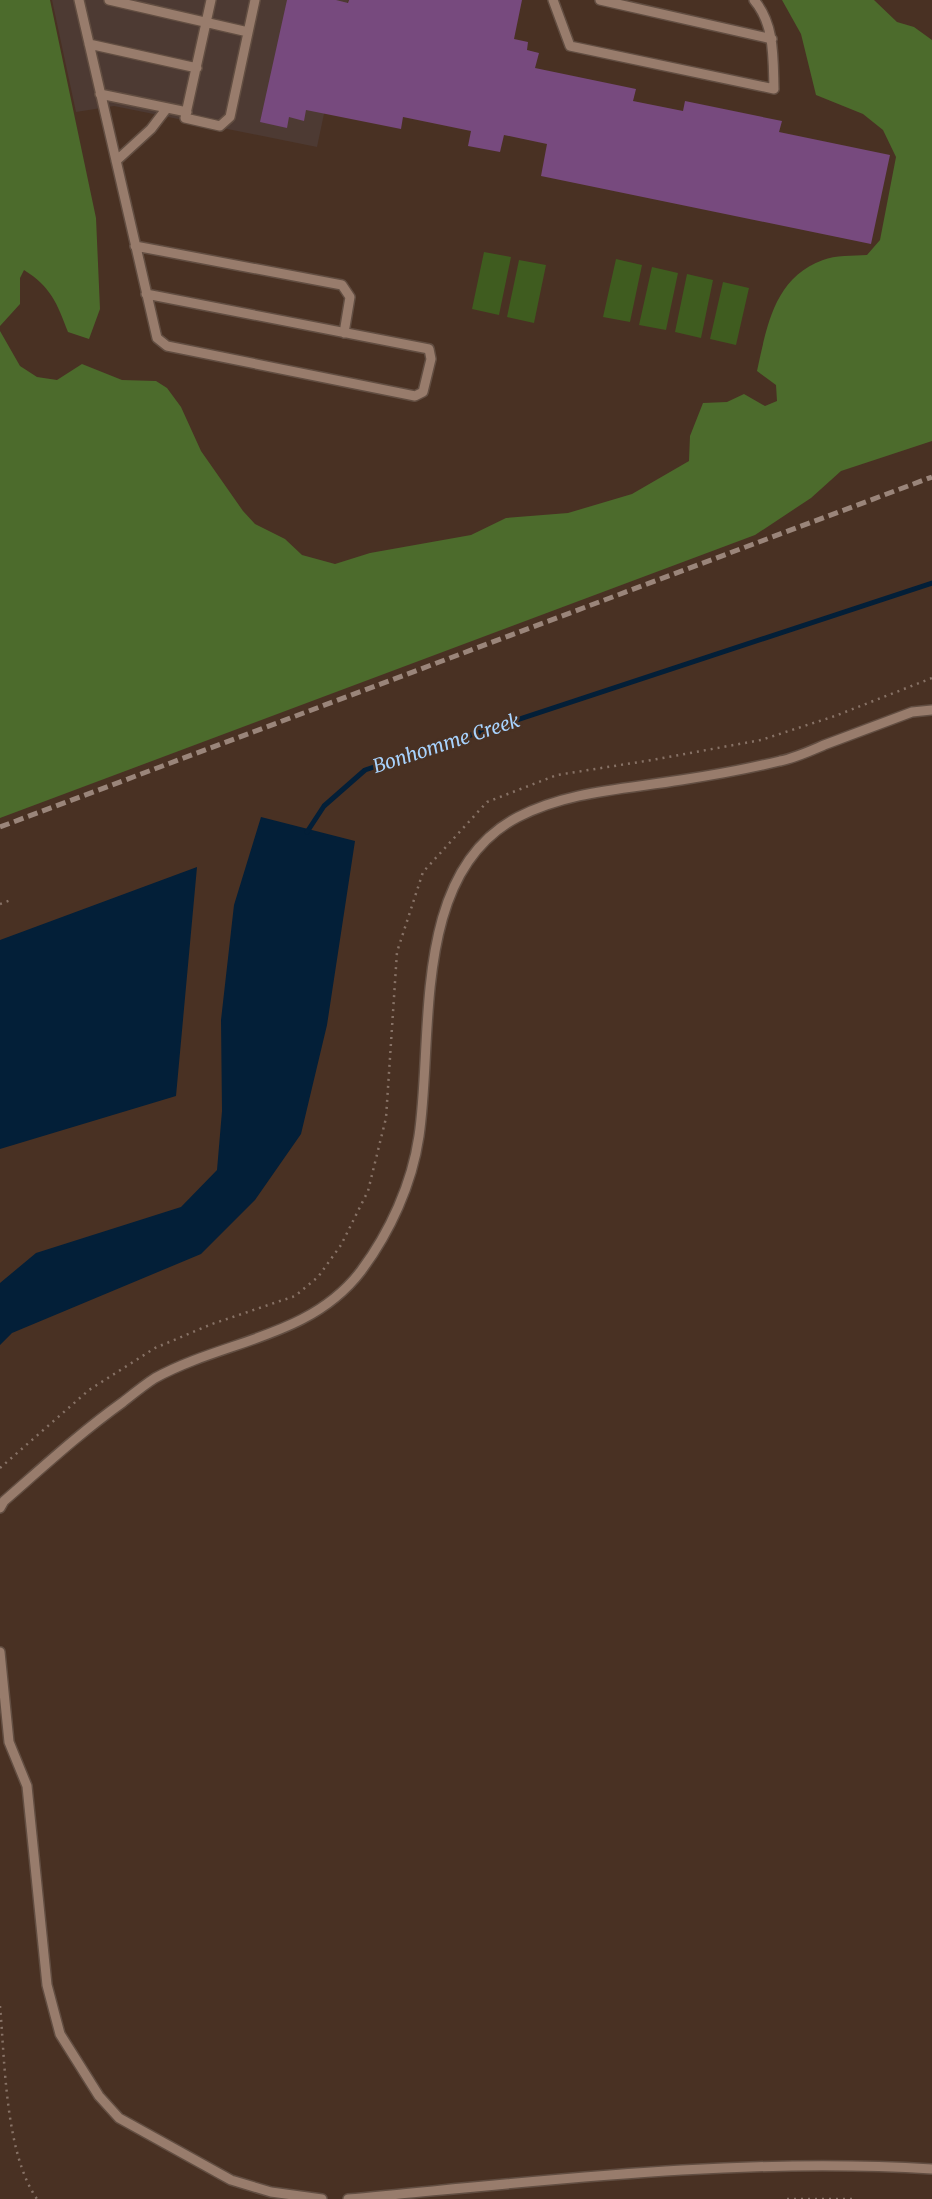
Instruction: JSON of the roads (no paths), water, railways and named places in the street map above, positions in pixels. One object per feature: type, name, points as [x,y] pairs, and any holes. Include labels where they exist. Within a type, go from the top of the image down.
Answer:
[{"type":"lane","points":[[79,0],[146,294],[157,338],[167,346],[415,396],[424,392],[431,359],[429,349],[146,294]]},
{"type":"lane","points":[[109,0],[248,32]]},
{"type":"lane","points":[[211,0],[185,118],[220,126],[230,117],[255,0]]},
{"type":"lane","points":[[553,0],[570,46],[774,89],[772,39],[760,6],[754,0]]},
{"type":"lane","points":[[600,0],[772,39]]},
{"type":"lane","points":[[89,44],[197,68]]},
{"type":"lane","points":[[100,94],[187,112]]},
{"type":"lane","points":[[116,161],[151,130],[167,108]]},
{"type":"lane","points":[[135,246],[342,285],[350,297],[344,333]]},
{"type":"lane","points":[[0,1508],[4,1501],[102,1417],[155,1378],[207,1355],[297,1323],[330,1302],[359,1273],[401,1203],[419,1137],[428,998],[442,922],[462,870],[489,835],[548,804],[601,791],[683,780],[784,760],[912,712],[932,710]]},
{"type":"lane","points":[[0,1652],[9,1742],[27,1786],[47,1985],[60,2034],[99,2096],[119,2119],[231,2180],[271,2192],[322,2199]]},
{"type":"lane","points":[[348,2199],[683,2168],[800,2165],[932,2169]]},
{"type":"water","points":[[261,817],[355,841],[327,1025],[301,1134],[255,1200],[201,1254],[12,1333],[0,1345],[0,1283],[36,1253],[181,1207],[217,1170],[222,1111],[221,1020],[234,905]]},
{"type":"water","points":[[197,867],[176,1096],[0,1149],[0,940]]},
{"type":"waterway","name":"Bonhomme Creek","points":[[307,832],[324,806],[365,770],[932,583]]},
{"type":"railway","points":[[0,827],[932,477]]}]
